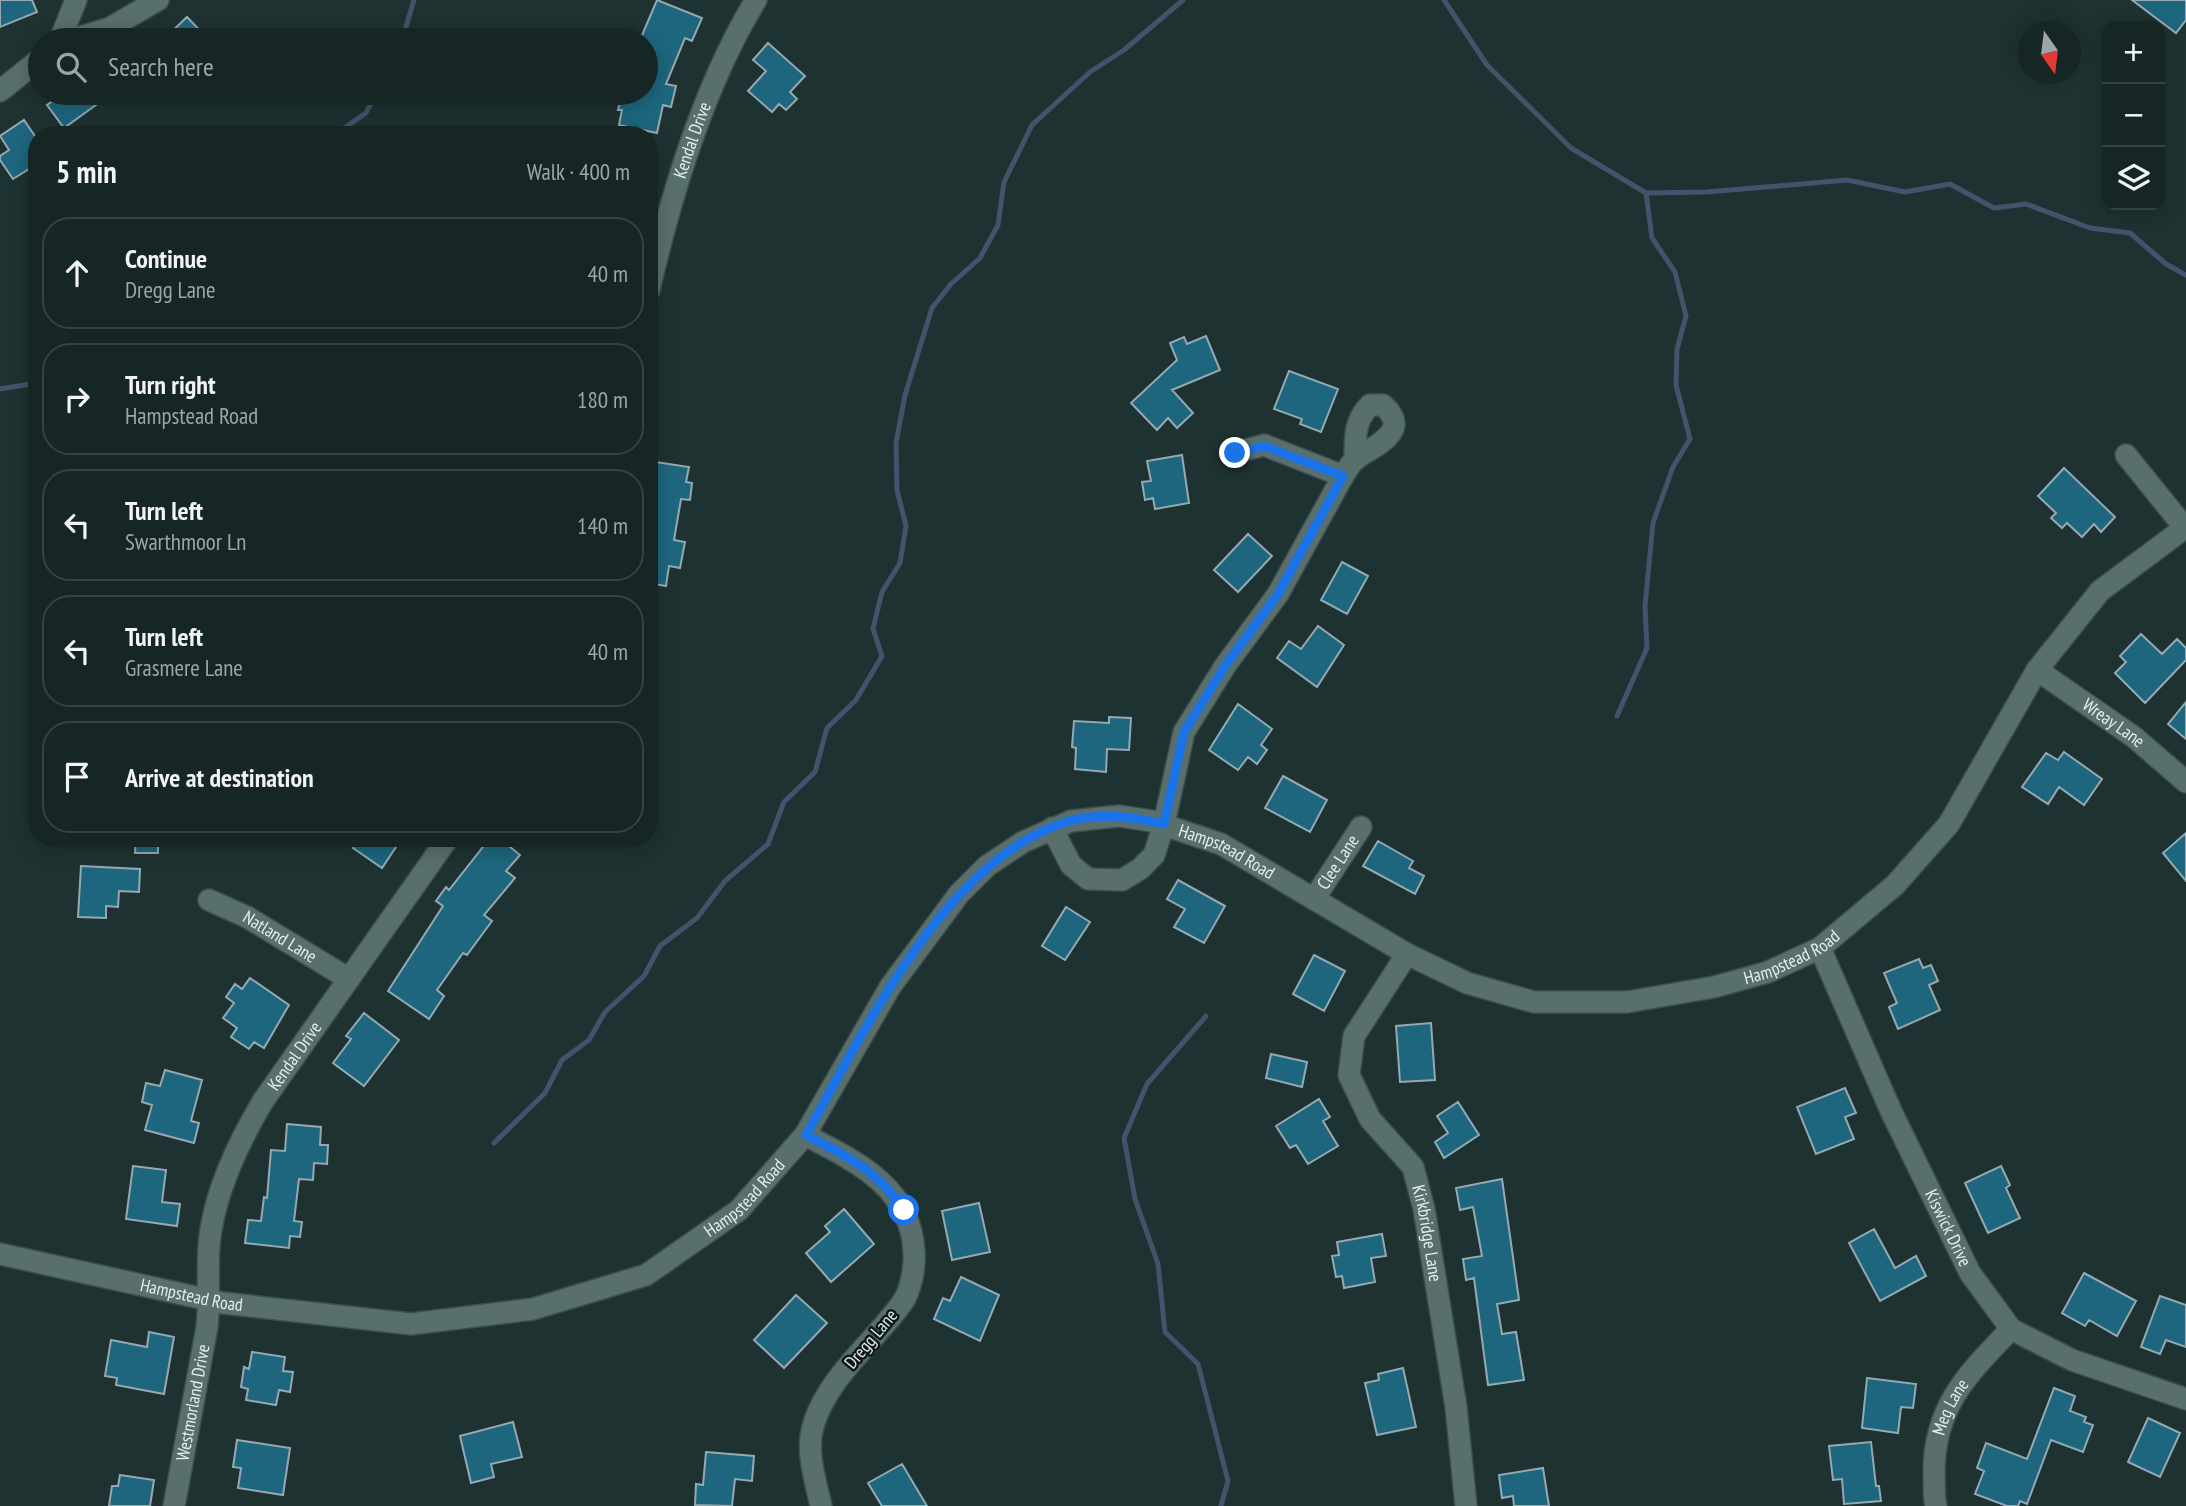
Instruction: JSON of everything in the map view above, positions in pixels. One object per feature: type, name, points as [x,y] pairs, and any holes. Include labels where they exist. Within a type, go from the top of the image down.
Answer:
[{"type":"street","points":[[65,28],[76,0]]},
{"type":"street","points":[[110,28],[158,0]]},
{"type":"street","name":"Kendal Drive","points":[[658,252],[709,96],[738,30],[756,0]]},
{"type":"street","points":[[0,91],[28,69]]},
{"type":"street","points":[[1052,828],[1071,865],[1088,878],[1107,882],[1122,880],[1140,870],[1154,855],[1164,824],[1184,732],[1225,666],[1278,594],[1349,468],[1264,446],[1235,453]]},
{"type":"street","points":[[2126,455],[2186,527]]},
{"type":"street","name":"Hampstead Road","points":[[0,1254],[210,1300],[411,1324],[533,1309],[646,1275],[738,1210],[806,1135],[890,987],[959,894],[987,866],[1023,842],[1071,821],[1119,816],[1164,824],[1221,844],[1407,954],[1467,983],[1534,1002],[1628,1002],[1714,986],[1768,972],[1821,948],[1895,885],[1949,824],[2037,670],[2099,591],[2186,527]]},
{"type":"street","name":"Wreay Lane","points":[[2037,670],[2134,737],[2186,782]]},
{"type":"street","name":"Clee Lane","points":[[1314,899],[1361,827]]},
{"type":"street","name":"Kendal Drive","points":[[210,1300],[209,1247],[214,1216],[239,1142],[263,1101],[442,847]]},
{"type":"street","name":"Natland Lane","points":[[209,900],[247,917],[349,979]]},
{"type":"street","name":"Kiswick Drive","points":[[1821,948],[1891,1111],[1970,1273],[2011,1329],[2072,1360],[2186,1399]]},
{"type":"street","name":"Kirkbridge Lane","points":[[1407,954],[1354,1036],[1349,1074],[1370,1119],[1413,1167],[1424,1209],[1456,1407],[1466,1506]]},
{"type":"street","name":"Dregg Lane","points":[[806,1135],[861,1164],[888,1186],[904,1210],[913,1235],[915,1263],[904,1300],[832,1386],[814,1422],[809,1454],[821,1506]]},
{"type":"street","name":"Westmorland Drive","points":[[174,1506],[210,1300]]},
{"type":"street","name":"Meg Lane","points":[[1936,1506],[1934,1445],[1947,1406],[1965,1376],[2011,1329]]},
{"type":"building","points":[[0,0],[32,0],[37,12],[0,27]]},
{"type":"building","points":[[657,0],[702,18],[692,41],[685,38],[666,84],[676,86],[671,107],[663,105],[658,128],[658,126],[619,125],[622,110],[618,110],[619,105],[658,105],[658,28],[645,28]]},
{"type":"building","points":[[2132,0],[2186,0],[2186,20],[2176,33],[2165,25],[2165,21],[2160,21]]},
{"type":"building","points":[[187,17],[198,28],[176,28]]},
{"type":"building","points":[[768,43],[805,76],[790,92],[797,99],[786,110],[779,104],[772,112],[748,91],[766,71],[753,60]]},
{"type":"building","points":[[47,105],[96,105],[67,126],[63,126]]},
{"type":"building","points":[[24,120],[28,126],[28,170],[13,179],[0,160],[0,156],[9,150],[0,136]]},
{"type":"building","points":[[1206,336],[1220,370],[1172,390],[1193,413],[1177,428],[1168,418],[1157,430],[1131,403],[1177,360],[1170,343],[1184,337],[1187,344]]},
{"type":"building","points":[[1289,371],[1338,389],[1321,432],[1300,424],[1302,419],[1274,409]]},
{"type":"building","points":[[1182,455],[1189,503],[1155,509],[1153,498],[1145,500],[1142,482],[1151,481],[1147,461]]},
{"type":"building","points":[[658,462],[689,467],[686,482],[692,483],[690,500],[681,499],[674,540],[685,542],[680,568],[669,566],[666,586],[658,585]]},
{"type":"building","points":[[2064,468],[2115,517],[2101,532],[2094,524],[2082,537],[2067,523],[2062,528],[2051,518],[2056,513],[2038,496]]},
{"type":"building","points":[[1248,534],[1272,556],[1238,592],[1214,570]]},
{"type":"building","points":[[1342,562],[1368,576],[1347,614],[1321,600]]},
{"type":"building","points":[[1318,626],[1344,645],[1317,687],[1277,658],[1289,641],[1301,649]]},
{"type":"building","points":[[2141,634],[2162,654],[2177,639],[2186,648],[2186,660],[2145,703],[2115,673],[2126,662],[2120,656]]},
{"type":"building","points":[[2186,702],[2186,739],[2168,724]]},
{"type":"building","points":[[1238,704],[1272,729],[1261,745],[1267,750],[1257,764],[1248,757],[1238,770],[1209,750]]},
{"type":"building","points":[[1109,717],[1131,718],[1129,750],[1107,749],[1106,772],[1075,769],[1076,748],[1072,747],[1074,721],[1109,723]]},
{"type":"building","points":[[2064,752],[2102,779],[2084,805],[2059,787],[2048,804],[2022,787],[2046,753],[2058,760]]},
{"type":"building","points":[[1283,776],[1327,800],[1310,832],[1265,808]]},
{"type":"building","points":[[2186,833],[2186,881],[2163,853]]},
{"type":"building","points":[[1378,841],[1413,861],[1409,868],[1424,876],[1415,894],[1363,866]]},
{"type":"building","points":[[135,847],[158,847],[158,853],[135,853]]},
{"type":"building","points":[[354,847],[396,847],[382,868]]},
{"type":"building","points":[[483,847],[510,847],[520,855],[506,871],[515,878],[484,915],[492,921],[467,955],[463,953],[437,990],[444,996],[429,1019],[388,991],[443,906],[436,901],[446,887],[449,890]]},
{"type":"building","points":[[81,866],[140,869],[139,892],[119,891],[118,907],[106,906],[106,918],[78,917]]},
{"type":"building","points":[[1178,880],[1225,906],[1204,943],[1174,927],[1185,909],[1167,899]]},
{"type":"building","points":[[1066,907],[1090,922],[1065,960],[1042,946]]},
{"type":"building","points":[[1314,955],[1345,971],[1324,1011],[1293,994]]},
{"type":"building","points":[[1919,959],[1923,968],[1931,965],[1938,981],[1929,985],[1940,1010],[1898,1029],[1889,1007],[1897,1003],[1884,973]]},
{"type":"building","points":[[250,978],[289,1005],[264,1048],[254,1042],[249,1049],[231,1037],[237,1028],[223,1018],[234,1003],[226,997],[235,984],[242,989]]},
{"type":"building","points":[[364,1013],[399,1040],[364,1086],[333,1063],[351,1039],[346,1036]]},
{"type":"building","points":[[1431,1023],[1435,1080],[1400,1082],[1396,1026]]},
{"type":"building","points":[[1271,1054],[1307,1062],[1302,1087],[1266,1078]]},
{"type":"building","points":[[165,1070],[202,1080],[191,1121],[199,1123],[194,1143],[145,1130],[152,1105],[142,1102],[146,1083],[160,1086]]},
{"type":"building","points":[[1845,1088],[1856,1113],[1845,1117],[1854,1139],[1816,1154],[1797,1107]]},
{"type":"building","points":[[1319,1099],[1330,1117],[1323,1121],[1338,1146],[1308,1164],[1296,1145],[1290,1148],[1276,1126]]},
{"type":"building","points":[[1458,1102],[1479,1135],[1444,1158],[1435,1142],[1448,1133],[1437,1116]]},
{"type":"building","points":[[287,1124],[321,1127],[320,1145],[328,1145],[327,1164],[314,1163],[313,1180],[299,1179],[294,1221],[302,1222],[300,1237],[290,1236],[289,1248],[245,1243],[248,1220],[261,1221],[264,1197],[267,1198],[271,1150],[285,1151]]},
{"type":"building","points":[[133,1166],[166,1170],[162,1202],[180,1204],[177,1226],[126,1219]]},
{"type":"building","points":[[2001,1166],[2010,1185],[2006,1188],[2020,1218],[1988,1233],[1965,1183]]},
{"type":"building","points":[[1502,1179],[1519,1300],[1497,1304],[1502,1334],[1516,1332],[1524,1380],[1488,1385],[1474,1278],[1466,1280],[1463,1259],[1482,1256],[1473,1207],[1460,1210],[1456,1188]]},
{"type":"building","points":[[979,1203],[990,1252],[952,1260],[942,1211]]},
{"type":"building","points":[[844,1209],[874,1244],[831,1282],[806,1253],[830,1232],[825,1226]]},
{"type":"building","points":[[1874,1229],[1895,1268],[1916,1256],[1926,1276],[1880,1301],[1849,1243]]},
{"type":"building","points":[[1382,1234],[1386,1256],[1371,1258],[1375,1282],[1344,1288],[1342,1276],[1336,1277],[1332,1256],[1339,1255],[1337,1242]]},
{"type":"building","points":[[2084,1273],[2136,1301],[2117,1336],[2089,1320],[2085,1326],[2062,1313]]},
{"type":"building","points":[[961,1277],[999,1295],[980,1341],[934,1319],[943,1298],[950,1301]]},
{"type":"building","points":[[796,1295],[827,1323],[784,1368],[754,1340]]},
{"type":"building","points":[[2160,1296],[2186,1305],[2186,1347],[2166,1340],[2160,1354],[2141,1347]]},
{"type":"building","points":[[149,1332],[174,1337],[164,1394],[116,1385],[117,1378],[105,1376],[111,1340],[147,1347]]},
{"type":"building","points":[[252,1352],[285,1357],[283,1371],[293,1372],[290,1392],[279,1390],[276,1405],[246,1400],[248,1389],[241,1387],[244,1367],[249,1369]]},
{"type":"building","points":[[1403,1368],[1416,1427],[1377,1435],[1365,1383],[1379,1380],[1378,1374]]},
{"type":"building","points":[[1867,1378],[1916,1384],[1913,1408],[1901,1407],[1898,1433],[1862,1428]]},
{"type":"building","points":[[2054,1388],[2075,1396],[2070,1411],[2086,1417],[2084,1422],[2093,1425],[2083,1452],[2051,1440],[2027,1504],[2020,1501],[2018,1506],[2007,1506],[1975,1494],[1984,1471],[1977,1468],[1986,1443],[2027,1459]]},
{"type":"building","points":[[2148,1418],[2180,1433],[2160,1477],[2128,1462]]},
{"type":"building","points":[[513,1422],[522,1457],[491,1464],[494,1477],[471,1483],[460,1436]]},
{"type":"building","points":[[237,1440],[290,1448],[283,1495],[238,1488],[241,1468],[233,1467]]},
{"type":"building","points":[[1871,1442],[1876,1486],[1879,1486],[1881,1501],[1844,1504],[1842,1479],[1833,1480],[1829,1446]]},
{"type":"building","points":[[706,1452],[754,1456],[752,1481],[735,1479],[732,1506],[695,1505],[696,1484],[703,1485]]},
{"type":"building","points":[[902,1464],[927,1506],[882,1506],[868,1483]]},
{"type":"building","points":[[1543,1468],[1549,1506],[1514,1506],[1513,1496],[1502,1498],[1499,1475]]},
{"type":"building","points":[[120,1475],[154,1480],[150,1506],[109,1506],[112,1486],[118,1486]]},
{"type":"waterway","points":[[406,28],[414,0]]},
{"type":"waterway","points":[[494,1143],[545,1093],[562,1060],[589,1040],[605,1012],[644,976],[660,946],[697,918],[725,881],[768,844],[784,802],[815,772],[827,728],[856,700],[882,656],[873,629],[882,592],[900,563],[906,526],[897,490],[896,443],[905,395],[932,308],[951,284],[980,258],[998,225],[1004,182],[1032,125],[1090,72],[1124,50],[1183,0]]},
{"type":"waterway","points":[[1444,0],[1487,65],[1571,148],[1646,193],[1652,238],[1675,272],[1686,316],[1677,349],[1676,385],[1690,439],[1673,467],[1653,523],[1645,606],[1647,648],[1617,716]]},
{"type":"waterway","points":[[347,126],[366,113],[370,105]]},
{"type":"waterway","points":[[1646,193],[1707,192],[1847,180],[1905,192],[1950,184],[1994,208],[2026,204],[2090,228],[2130,233],[2166,264],[2186,275]]},
{"type":"waterway","points":[[0,389],[28,384]]},
{"type":"waterway","points":[[1206,1016],[1147,1084],[1124,1138],[1135,1199],[1158,1264],[1165,1332],[1198,1364],[1228,1481],[1221,1506]]},
{"type":"route","points":[[904,1210],[888,1186],[861,1164],[806,1135],[890,987],[959,894],[987,866],[1023,842],[1071,821],[1119,816],[1164,824],[1184,732],[1225,666],[1278,594],[1343,476],[1264,446],[1235,453]]}]
